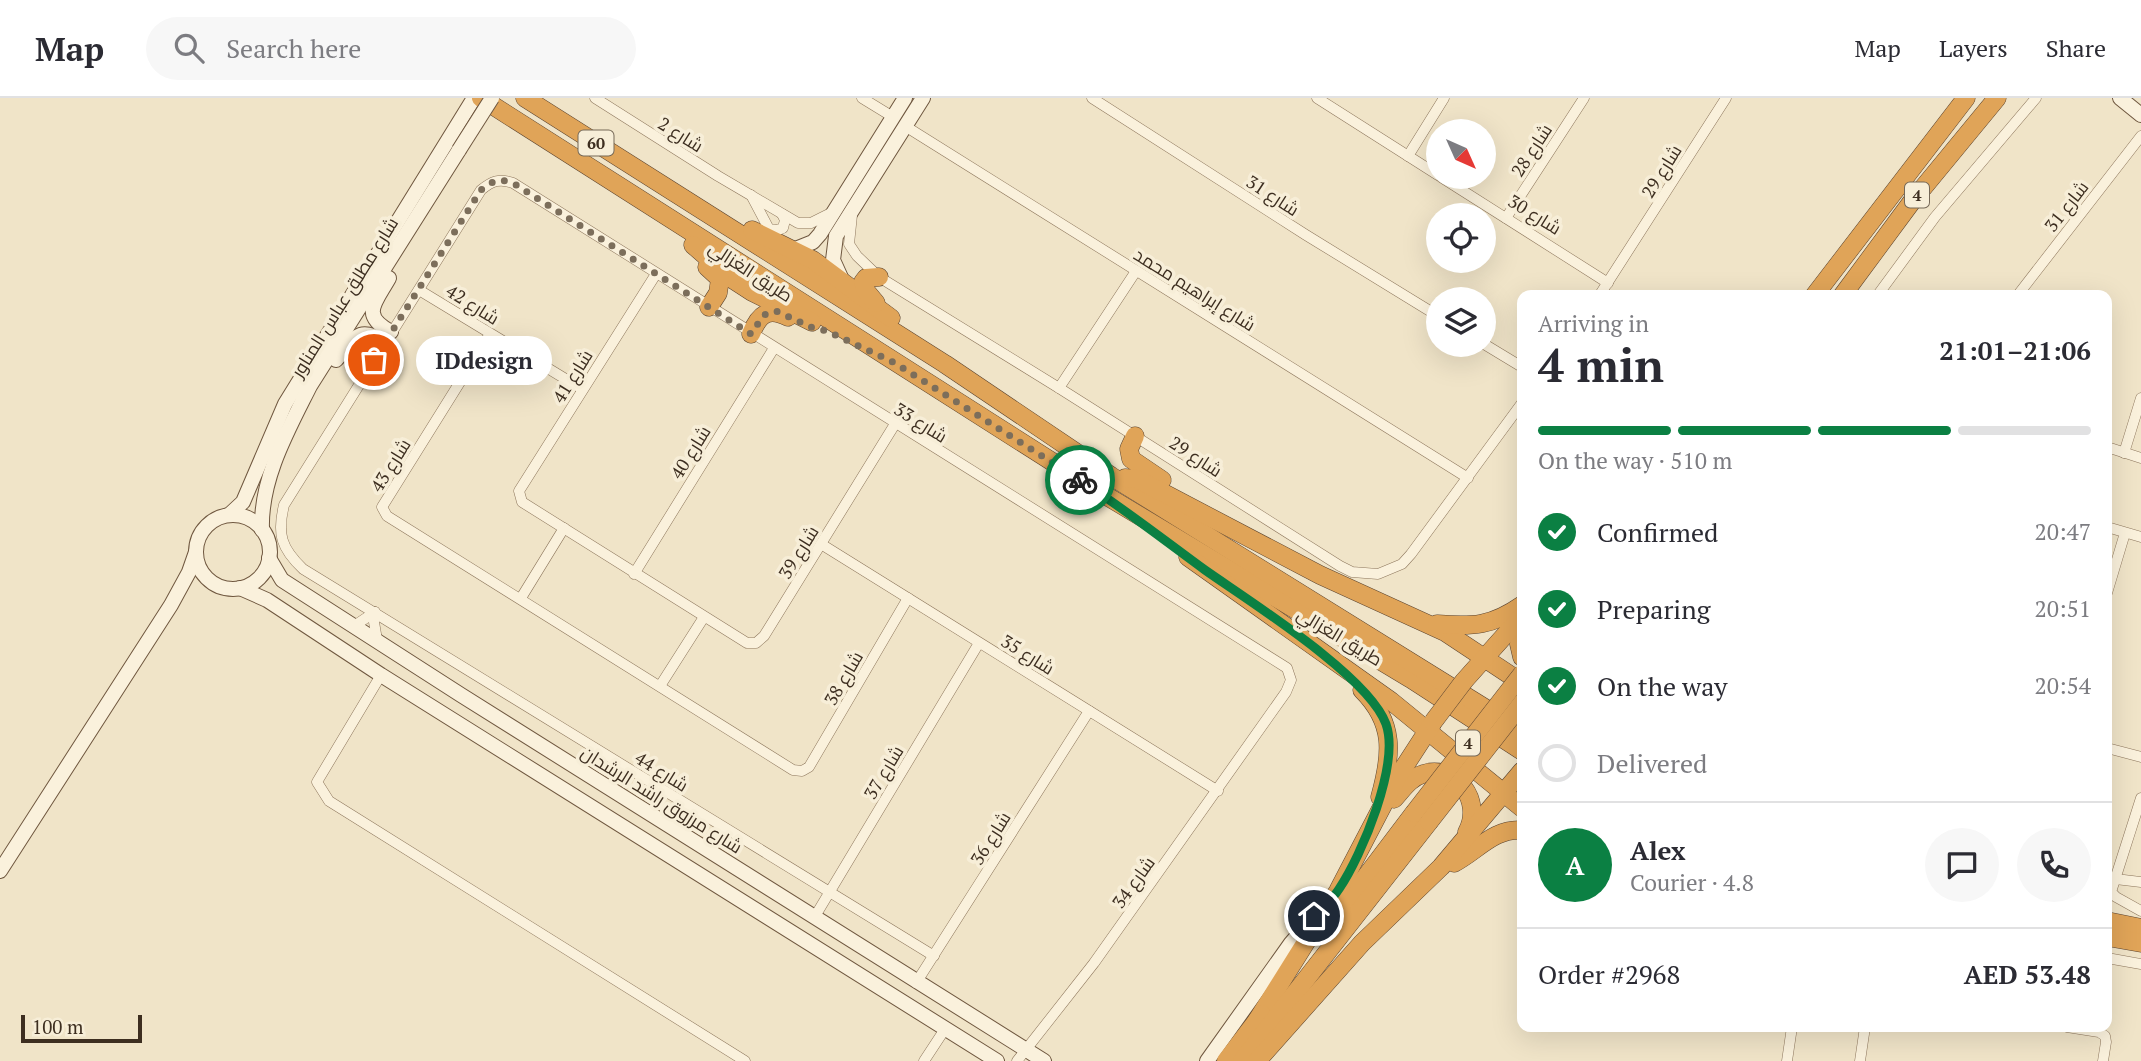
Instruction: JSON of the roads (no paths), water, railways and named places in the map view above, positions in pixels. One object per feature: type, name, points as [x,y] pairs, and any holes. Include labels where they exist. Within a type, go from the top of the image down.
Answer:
[{"type":"highway","name":"طريق الغزالي","points":[[481,98],[1095,489],[1411,679],[1517,748]]},
{"type":"highway","name":"طريق الغزالي","points":[[525,98],[944,364],[1111,476],[1517,728]]},
{"type":"highway","name":"4","points":[[1819,290],[1966,98]]},
{"type":"highway","name":"4","points":[[1846,290],[1913,200],[1997,98]]},
{"type":"highway","points":[[667,188],[813,260],[885,313],[944,364]]},
{"type":"highway","points":[[654,209],[732,279],[752,292],[895,363]]},
{"type":"highway","points":[[681,235],[688,250],[720,279],[718,293],[709,307]]},
{"type":"highway","points":[[878,277],[866,278],[864,286],[885,313]]},
{"type":"highway","points":[[751,334],[764,315],[776,311],[813,328],[827,331]]},
{"type":"highway","points":[[1135,436],[1129,449],[1135,463],[1188,496],[1222,523]]},
{"type":"highway","points":[[1111,476],[1138,479],[1320,575],[1429,624],[1463,642],[1517,679]]},
{"type":"highway","points":[[1095,489],[1318,650],[1513,783],[1441,867],[1362,943],[1257,1061]]},
{"type":"highway","points":[[1429,624],[1468,627],[1484,625],[1505,617],[1517,609]]},
{"type":"highway","points":[[1256,1022],[1338,891],[1397,778],[1430,727],[1464,681],[1517,622]]},
{"type":"highway","points":[[1318,650],[1371,699],[1387,726],[1387,764],[1369,833]]},
{"type":"highway","name":"4","points":[[1242,1061],[1422,817],[1517,681]]},
{"type":"highway","name":"4","points":[[1226,1061],[1422,817],[1517,709]]},
{"type":"highway","points":[[1384,803],[1395,798],[1411,780],[1428,772],[1444,774],[1465,789],[1472,801],[1472,820],[1466,835],[1442,860],[1441,867]]},
{"type":"highway","points":[[1441,867],[1459,860],[1495,836],[1517,830]]},
{"type":"highway","points":[[2112,923],[2139,933]]},
{"type":"highway","points":[[2112,936],[2139,933]]},
{"type":"street","name":"شارع مطلق عباس المناور","points":[[262,530],[262,503],[266,488],[295,416],[310,386],[420,212],[474,98]]},
{"type":"street","name":"شارع مطلق عباس المناور","points":[[229,515],[243,502],[285,404],[453,146],[492,98]]},
{"type":"street","name":"شارع 2","points":[[595,98],[798,223],[811,223],[824,218],[837,208]]},
{"type":"street","points":[[862,98],[893,117]]},
{"type":"street","points":[[793,250],[813,242],[905,98]]},
{"type":"street","points":[[844,284],[833,260],[834,242],[923,98]]},
{"type":"street","name":"شارع 31","points":[[1092,98],[1426,309]]},
{"type":"street","name":"شارع 30","points":[[1317,98],[1426,167]]},
{"type":"street","points":[[1408,156],[1444,98]]},
{"type":"street","name":"شارع 28","points":[[1506,218],[1584,98]]},
{"type":"street","name":"شارع 29","points":[[1603,290],[1726,98]]},
{"type":"street","points":[[1881,290],[1935,218],[2036,98]]},
{"type":"street","points":[[2120,98],[2141,115]]},
{"type":"street","name":"شارع إبراهيم محمد","points":[[905,126],[1468,478]]},
{"type":"street","points":[[883,133],[881,138],[884,144],[895,142]]},
{"type":"street","name":"شارع 31","points":[[2022,290],[2141,136]]},
{"type":"street","points":[[864,163],[873,162],[877,168],[876,173]]},
{"type":"street","name":"شارع 33","points":[[488,184],[496,180],[513,183],[1282,664],[1290,674],[1289,687],[1268,718]]},
{"type":"street","name":"شارع 44","points":[[488,184],[481,190],[284,505],[279,522],[281,540],[289,556],[303,569],[934,956]]},
{"type":"street","name":"شارع 30","points":[[1460,189],[1608,282]]},
{"type":"street","points":[[751,195],[769,229],[783,228],[785,220],[782,214]]},
{"type":"street","name":"شارع 29","points":[[854,207],[848,234],[849,244],[878,277],[1340,566],[1365,575],[1378,574],[1402,564],[1517,410]]},
{"type":"street","points":[[388,337],[375,322],[373,307],[409,242],[420,212]]},
{"type":"street","points":[[1059,388],[1136,271]]},
{"type":"street","name":"شارع 41","points":[[519,496],[519,491],[656,274]]},
{"type":"street","name":"شارع 42","points":[[419,290],[582,389]]},
{"type":"street","points":[[310,386],[354,338],[368,333],[388,337]]},
{"type":"street","name":"شارع 43","points":[[490,334],[382,507],[387,516],[793,770],[802,771]]},
{"type":"street","name":"شارع 40","points":[[634,574],[774,348]]},
{"type":"street","points":[[1496,351],[1517,364]]},
{"type":"street","points":[[2124,453],[2141,398]]},
{"type":"street","name":"شارع 39","points":[[519,496],[522,502],[634,574],[747,643],[756,643],[764,636],[895,424]]},
{"type":"street","points":[[2112,449],[2141,458]]},
{"type":"street","points":[[229,515],[247,518],[262,530],[267,539],[269,558],[259,578],[240,588],[229,589],[209,581],[197,563],[196,552],[197,543],[205,527],[220,517],[229,515]]},
{"type":"street","points":[[521,598],[564,528]]},
{"type":"street","points":[[2112,529],[2141,537]]},
{"type":"street","points":[[2112,576],[2125,533]]},
{"type":"street","name":"شارع 35","points":[[821,544],[1218,791]]},
{"type":"street","points":[[0,871],[171,605],[189,572],[196,552]]},
{"type":"street","name":"شارع مرزوق راشد الرشدان","points":[[269,558],[282,580],[916,983],[1022,1055],[1044,1061]]},
{"type":"street","points":[[240,588],[267,600],[381,675],[997,1061]]},
{"type":"street","name":"شارع 38","points":[[802,771],[808,767],[908,598]]},
{"type":"street","points":[[354,626],[375,612]]},
{"type":"street","points":[[375,612],[377,640]]},
{"type":"street","points":[[660,686],[704,617]]},
{"type":"street","name":"شارع 37","points":[[814,918],[979,643]]},
{"type":"street","points":[[381,675],[317,782],[329,801],[745,1061]]},
{"type":"street","points":[[446,716],[452,717],[461,712],[464,706],[461,695]]},
{"type":"street","name":"شارع 36","points":[[916,983],[1089,711]]},
{"type":"street","name":"شارع 34","points":[[1022,1055],[1094,963],[1268,718]]},
{"type":"street","points":[[2112,749],[2141,757]]},
{"type":"street","points":[[2112,876],[2141,798]]},
{"type":"street","points":[[733,896],[732,882],[742,874],[747,876]]},
{"type":"street","points":[[2112,879],[2141,882]]},
{"type":"street","points":[[1207,1061],[1291,943],[1338,891]]},
{"type":"street","points":[[2112,892],[2141,902]]},
{"type":"street","points":[[2112,893],[2119,899],[2139,933],[2129,957],[2112,959]]},
{"type":"street","points":[[2112,959],[2141,964]]},
{"type":"street","points":[[925,1061],[945,1028]]},
{"type":"street","points":[[1787,1061],[1791,1032]]},
{"type":"street","points":[[1860,1061],[1864,1032]]},
{"type":"street","points":[[2099,1032],[2105,1036],[2106,1042],[2103,1061]]},
{"type":"place","name":"IDdesign","points":[[374,360]]}]
